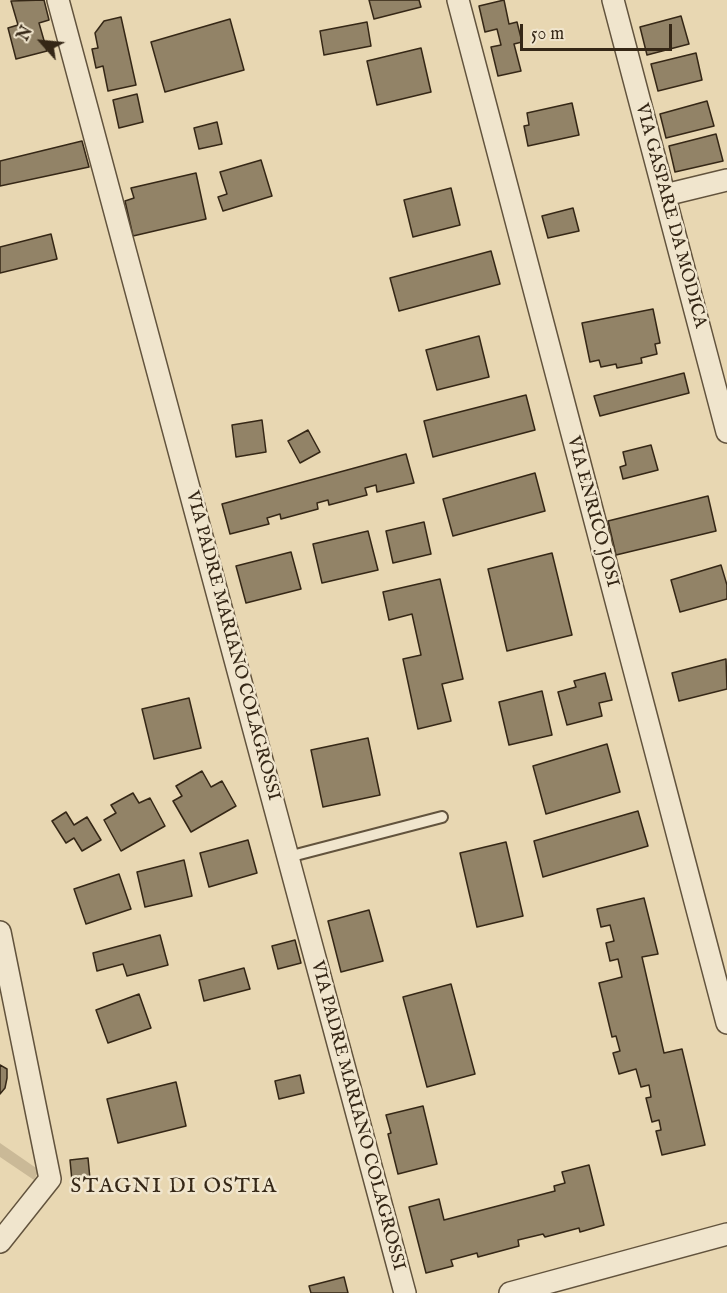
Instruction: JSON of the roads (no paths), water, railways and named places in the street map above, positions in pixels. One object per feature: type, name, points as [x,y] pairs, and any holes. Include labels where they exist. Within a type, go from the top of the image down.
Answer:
[{"type":"street","name":"VIA PADRE MARIANO COLAGROSSI","points":[[58,0],[405,1293]]},
{"type":"street","name":"VIA ENRICO JOSI","points":[[458,0],[727,1023]]},
{"type":"street","name":"VIA GASPARE DA MODICA","points":[[613,0],[727,432]]},
{"type":"street","points":[[665,195],[727,180]]},
{"type":"street","points":[[0,932],[50,1179],[0,1242]]},
{"type":"street","points":[[510,1293],[727,1234]]},
{"type":"lane","points":[[288,857],[442,818]]},
{"type":"district","name":"STAGNI DI OSTIA","points":[[174,1188]]}]
